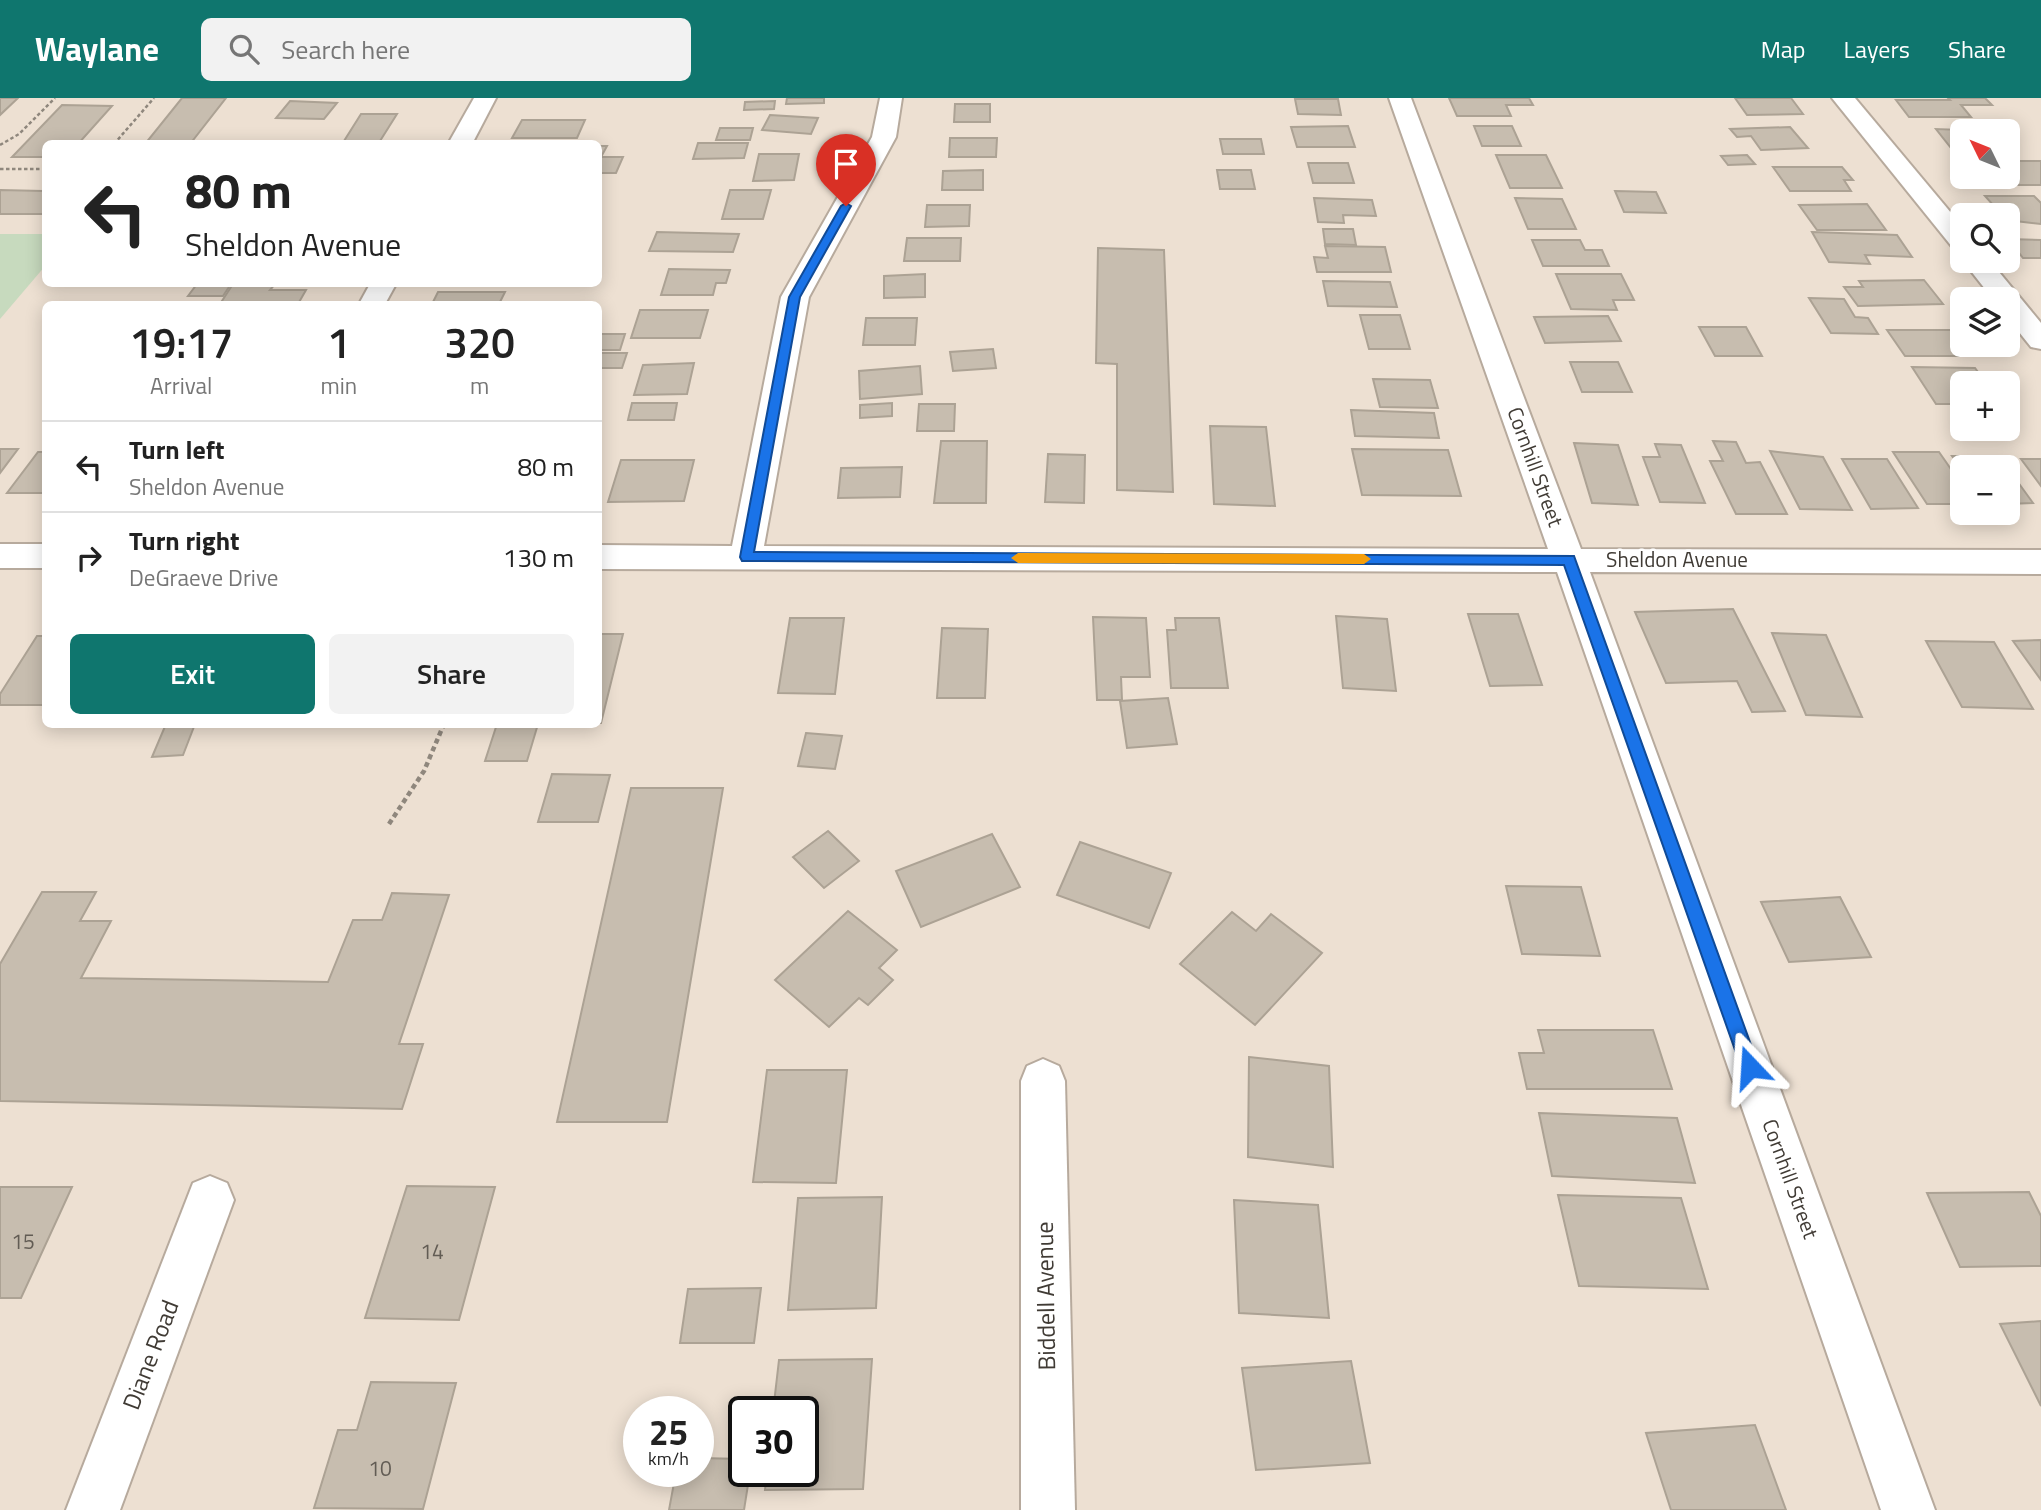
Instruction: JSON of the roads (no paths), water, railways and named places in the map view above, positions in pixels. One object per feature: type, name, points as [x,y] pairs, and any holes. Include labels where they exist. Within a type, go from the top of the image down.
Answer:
[{"type":"street","points":[[462,140],[485,98]]},
{"type":"street","points":[[746,557],[795,297],[884,137],[891,98]]},
{"type":"street","name":"Cornhill Street","points":[[1400,98],[1569,560],[1908,1510]]},
{"type":"street","points":[[1843,98],[1950,228]]},
{"type":"street","points":[[1986,273],[2041,341]]},
{"type":"street","points":[[0,556],[42,556]]},
{"type":"street","name":"Sheldon Avenue","points":[[602,557],[2041,562]]},
{"type":"street","name":"Biddell Avenue","points":[[1043,1081],[1048,1510]]},
{"type":"street","name":"Diane Road","points":[[93,1510],[210,1200]]}]
